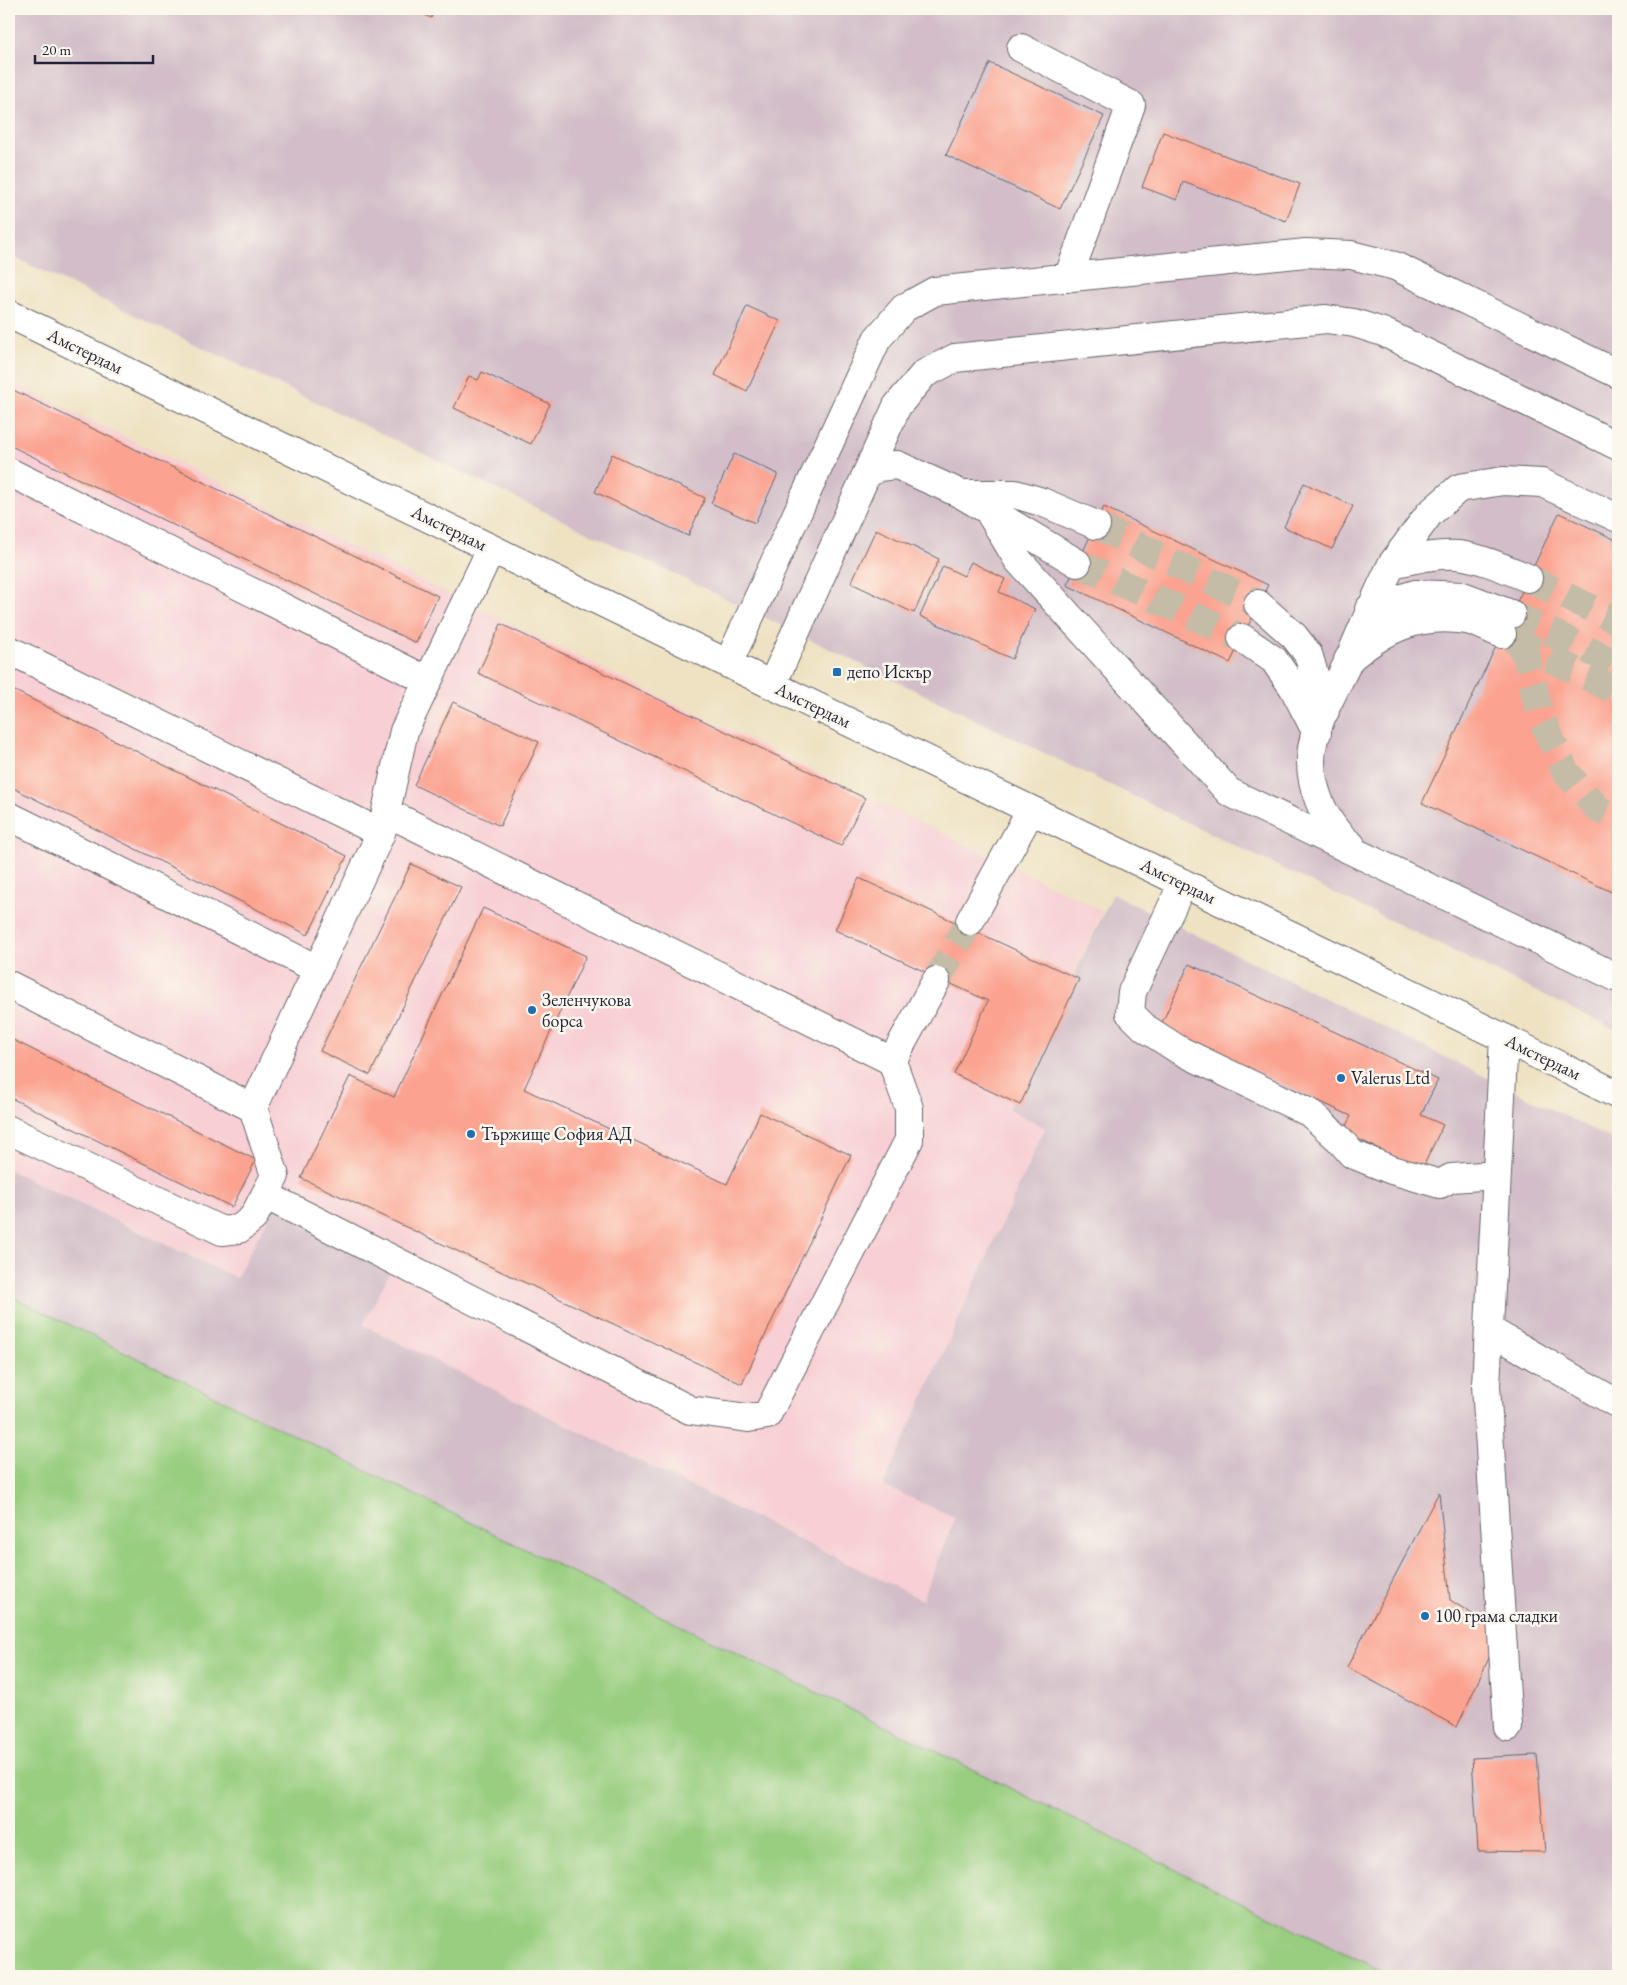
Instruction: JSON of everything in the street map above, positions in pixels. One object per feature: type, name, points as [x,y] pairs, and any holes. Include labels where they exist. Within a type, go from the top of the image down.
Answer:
[{"type":"street","points":[[1021,48],[1131,104],[1068,278]]},
{"type":"street","points":[[728,664],[877,339],[904,308],[935,291],[1306,253],[1351,255],[1395,266],[1618,374]]},
{"type":"street","name":"Амстердам","points":[[9,314],[1618,1095]]},
{"type":"street","points":[[772,685],[897,406],[924,374],[955,358],[1326,319],[1354,323],[1383,332],[1618,446]]},
{"type":"street","points":[[866,475],[878,467],[897,465],[960,494],[1077,563]]},
{"type":"street","points":[[9,472],[428,681]]},
{"type":"street","points":[[1369,858],[1342,838],[1322,810],[1312,777],[1313,743],[1369,609],[1392,564],[1429,514],[1459,488],[1503,481],[1542,483],[1618,518]]},
{"type":"street","points":[[960,494],[1015,494],[1042,502],[1096,525]]},
{"type":"street","points":[[988,510],[1018,560],[1229,792],[1618,978]]},
{"type":"street","points":[[9,1130],[222,1231],[239,1229],[253,1218],[275,1176],[253,1108],[383,822],[404,731],[491,549]]},
{"type":"street","points":[[1392,564],[1424,558],[1457,555],[1493,564],[1528,578]]},
{"type":"street","points":[[1348,660],[1394,628],[1430,618],[1507,624],[1463,596],[1415,594],[1369,609]]},
{"type":"street","points":[[1258,604],[1294,636],[1308,654],[1321,722]]},
{"type":"street","points":[[1242,638],[1274,660],[1321,722]]},
{"type":"street","points":[[9,650],[383,822],[892,1061],[909,1108],[909,1140],[767,1415],[748,1418],[690,1410],[265,1195]]},
{"type":"street","points":[[970,921],[1031,810]]},
{"type":"street","points":[[9,816],[317,969]]},
{"type":"street","points":[[1183,883],[1132,992],[1130,1013],[1145,1028],[1179,1050],[1310,1113],[1338,1138],[1352,1154],[1392,1170],[1440,1184],[1451,1178],[1497,1175]]},
{"type":"street","points":[[892,1061],[936,981]]},
{"type":"street","points":[[9,985],[253,1108]]},
{"type":"street","points":[[1504,1038],[1486,1385],[1508,1727]]},
{"type":"street","points":[[1489,1330],[1618,1404]]},
{"type":"shaded area","points":[[9,9],[1618,9],[1618,1031],[712,592],[9,255]]},
{"type":"shaded area","name":"Зеленчукова борса","points":[[9,381],[1103,911],[1009,1108],[1045,1128],[883,1486],[955,1517],[922,1600],[363,1325],[274,1207],[236,1278],[9,1170]]},
{"type":"shaded area","points":[[1113,894],[1618,1142],[1618,1976],[9,1976],[9,1170],[236,1278],[274,1207],[392,1268],[363,1325],[922,1600],[955,1517],[883,1486],[1045,1128],[1009,1109]]},
{"type":"green space","points":[[9,1295],[1392,1976],[9,1976]]},
{"type":"building","points":[[413,9],[436,9],[431,18]]},
{"type":"building","points":[[990,63],[1104,116],[1060,209],[946,155]]},
{"type":"building","points":[[1163,132],[1300,184],[1286,221],[1183,182],[1177,200],[1142,187]]},
{"type":"building","points":[[747,306],[780,321],[747,391],[715,375]]},
{"type":"building","points":[[482,372],[550,404],[531,444],[454,408],[469,376],[478,380]]},
{"type":"building","points":[[9,388],[438,596],[416,643],[9,445]]},
{"type":"building","points":[[612,454],[705,498],[688,536],[595,492]]},
{"type":"building","points":[[734,454],[778,474],[755,523],[711,503]]},
{"type":"building","points":[[1304,483],[1353,506],[1332,549],[1284,527]]},
{"type":"building","points":[[1104,507],[1268,585],[1230,663],[1067,585]]},
{"type":"building","points":[[1559,513],[1618,541],[1618,895],[1422,803]]},
{"type":"building","points":[[876,529],[939,559],[914,613],[851,583]]},
{"type":"building","points":[[971,562],[1005,579],[999,592],[1035,609],[1012,659],[920,616],[943,566],[964,576]]},
{"type":"building","points":[[501,624],[865,798],[841,846],[478,673]]},
{"type":"building","points":[[9,688],[347,856],[308,935],[9,786]]},
{"type":"building","points":[[453,702],[539,742],[500,826],[414,785]]},
{"type":"building","points":[[411,864],[461,887],[370,1075],[320,1051]]},
{"type":"building","points":[[859,878],[1079,979],[1020,1105],[954,1074],[988,1001],[835,930]]},
{"type":"building","name":"Тържище София АД","points":[[483,908],[586,956],[524,1089],[727,1184],[760,1113],[851,1155],[742,1384],[301,1178],[350,1076],[394,1097]]},
{"type":"building","points":[[1189,964],[1438,1080],[1421,1115],[1443,1125],[1422,1169],[1343,1132],[1351,1116],[1160,1027]]},
{"type":"building","points":[[9,1038],[256,1160],[232,1207],[9,1097]]},
{"type":"building","name":"100 грама сладки","points":[[1439,1492],[1450,1600],[1501,1632],[1457,1727],[1347,1667]]},
{"type":"building","points":[[1537,1755],[1545,1852],[1478,1851],[1472,1758]]},
{"type":"tunnel","points":[[1096,525],[1258,604]]},
{"type":"tunnel","points":[[1077,563],[1242,638]]},
{"type":"tunnel","points":[[1528,578],[1618,621]]},
{"type":"tunnel","points":[[1511,614],[1618,664]]},
{"type":"tunnel","points":[[1512,639],[1618,692]]},
{"type":"tunnel","points":[[1519,643],[1527,658],[1540,715],[1565,771],[1598,809],[1618,818]]},
{"type":"tunnel","points":[[936,981],[970,921]]},
{"type":"place","name":"депо Искър","points":[[837,672]]},
{"type":"place","name":"Зеленчукова борса","points":[[532,1010]]},
{"type":"place","name":"Valerus Ltd","points":[[1341,1078]]},
{"type":"place","name":"Тържище София АД","points":[[471,1134]]},
{"type":"place","name":"100 грама сладки","points":[[1425,1616]]}]
